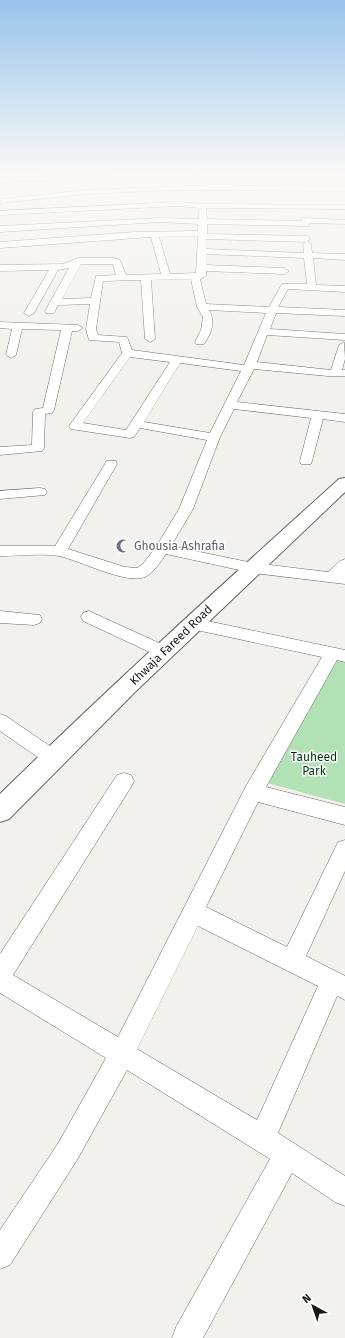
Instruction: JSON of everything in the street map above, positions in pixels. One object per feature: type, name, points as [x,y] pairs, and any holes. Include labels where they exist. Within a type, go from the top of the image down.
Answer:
[{"type":"main road","name":"Khwaja Fareed Road","points":[[0,811],[193,624],[345,483]]},
{"type":"street","points":[[60,236],[61,241]]},
{"type":"street","points":[[0,245],[61,241],[113,243],[143,236]]},
{"type":"street","points":[[155,236],[166,277]]},
{"type":"street","points":[[200,342],[206,330],[208,317],[202,307],[198,272],[202,251],[202,236]]},
{"type":"street","points":[[308,236],[308,255],[312,288]]},
{"type":"street","points":[[113,243],[122,278]]},
{"type":"street","points":[[202,251],[345,257]]},
{"type":"street","points":[[0,269],[65,267],[78,261],[117,262]]},
{"type":"street","points":[[50,311],[78,261]]},
{"type":"street","points":[[29,314],[54,267]]},
{"type":"street","points":[[127,353],[123,339],[93,338],[91,329],[99,278],[166,277],[198,272],[284,271]]},
{"type":"street","points":[[146,277],[150,338]]},
{"type":"street","points":[[0,551],[59,551],[124,572],[140,573],[148,567],[162,549],[186,509],[214,437],[249,367],[272,309],[285,286],[345,289]]},
{"type":"street","points":[[56,302],[95,301]]},
{"type":"street","points":[[202,307],[345,313]]},
{"type":"street","points":[[0,325],[91,329]]},
{"type":"street","points":[[11,355],[18,326]]},
{"type":"street","points":[[0,450],[38,448],[39,412],[48,410],[68,328]]},
{"type":"street","points":[[127,353],[249,367],[340,373],[344,341],[264,332]]},
{"type":"street","points":[[127,353],[75,426],[130,434],[177,359]]},
{"type":"street","points":[[230,405],[345,418]]},
{"type":"street","points":[[306,461],[318,415]]},
{"type":"street","points":[[136,424],[214,437]]},
{"type":"street","points":[[59,551],[111,464]]},
{"type":"street","points":[[0,495],[40,492]]},
{"type":"street","points":[[162,549],[253,568],[339,578],[345,564]]},
{"type":"street","points":[[0,617],[34,619]]},
{"type":"street","points":[[89,617],[164,652]]},
{"type":"street","points":[[0,1254],[68,1151],[122,1054],[253,792],[339,655],[193,624]]},
{"type":"street","points":[[0,721],[53,758]]},
{"type":"street","points":[[0,974],[124,781]]},
{"type":"street","points":[[253,792],[345,816]]},
{"type":"street","points":[[292,961],[345,849]]},
{"type":"street","points":[[193,912],[338,985],[262,1139]]},
{"type":"street","points":[[0,980],[262,1139],[345,1192]]},
{"type":"street","points":[[187,1338],[287,1155]]},
{"type":"green space","name":"Tauheed Park","points":[[337,660],[345,661],[345,804],[267,783]]},
{"type":"place","name":"Ghousia Ashrafia","points":[[123,546]]}]
